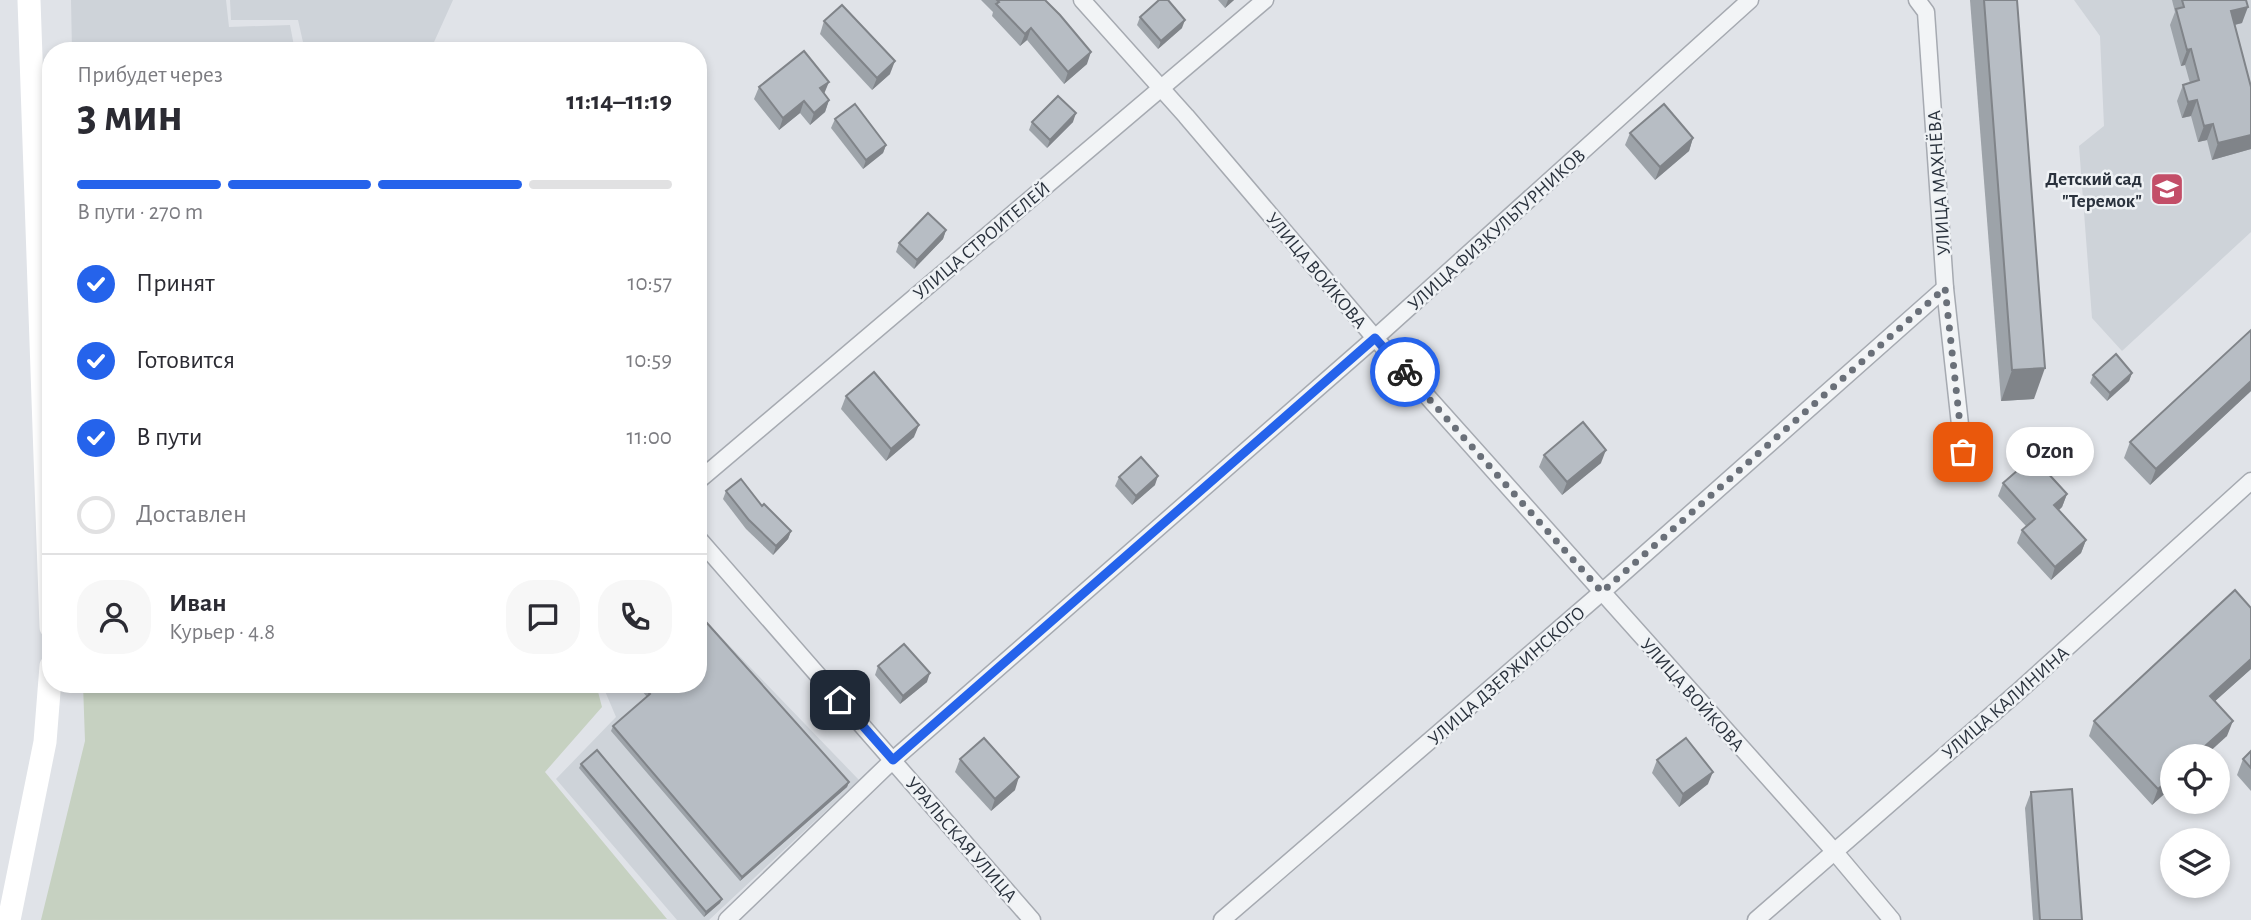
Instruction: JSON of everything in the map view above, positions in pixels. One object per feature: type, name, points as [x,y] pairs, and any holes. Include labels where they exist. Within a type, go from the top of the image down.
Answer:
[{"type":"main road","points":[[29,0],[42,211]]},
{"type":"main road","points":[[9,920],[46,742],[49,693]]},
{"type":"street","name":"УЛИЦА ВОЙКОВА","points":[[1082,0],[1375,338],[1834,851]]},
{"type":"street","name":"УЛИЦА СТРОИТЕЛЕЙ","points":[[707,473],[1265,0]]},
{"type":"street","name":"УЛИЦА ФИЗКУЛЬТУРНИКОВ","points":[[727,920],[893,760],[1375,338],[1750,0]]},
{"type":"street","name":"УЛИЦА МАХНЁВА","points":[[1917,0],[1926,12],[1945,288],[1963,452]]},
{"type":"street","name":"УЛИЦА ДЗЕРЖИНСКОГО","points":[[1222,920],[1602,592],[1945,288]]},
{"type":"street","name":"УЛИЦА КАЛИНИНА","points":[[1756,920],[2020,690],[2251,481]]},
{"type":"street","name":"УРАЛЬСКАЯ УЛИЦА","points":[[707,548],[1032,920]]},
{"type":"street","points":[[1834,851],[1892,920]]},
{"type":"shaded area","points":[[71,0],[226,0],[229,27],[290,25],[293,42],[72,42]]},
{"type":"shaded area","points":[[230,0],[453,0],[434,42],[303,42],[298,20],[231,20]]},
{"type":"shaded area","name":"Детский сад \"Теремок\"","points":[[2074,0],[2251,0],[2251,232],[2122,351],[2092,318],[2079,146],[2104,126],[2100,36]]},
{"type":"shaded area","points":[[707,622],[859,780],[709,920],[677,920],[556,779],[616,717],[606,693],[707,693]]},
{"type":"green space","points":[[83,693],[598,693],[602,707],[545,772],[667,919],[41,920],[85,741]]},
{"type":"building","points":[[997,0],[1045,0],[1091,52],[1068,72],[1031,28],[1025,34],[996,4],[999,2]]},
{"type":"building","points":[[1159,0],[1168,0],[1185,20],[1161,41],[1140,17]]},
{"type":"building","points":[[1984,0],[2017,0],[2045,368],[2012,370]]},
{"type":"building","points":[[2182,0],[2246,0],[2248,7],[2231,11],[2251,87],[2251,135],[2218,143],[2213,124],[2204,126],[2197,100],[2188,102],[2183,85],[2199,80],[2191,49],[2187,50],[2176,9],[2184,7]]},
{"type":"building","points":[[842,5],[895,61],[877,78],[824,21]]},
{"type":"building","points":[[804,51],[829,82],[820,88],[829,100],[814,113],[804,101],[783,118],[759,87]]},
{"type":"building","points":[[1058,96],[1076,113],[1050,140],[1032,122]]},
{"type":"building","points":[[855,104],[886,145],[866,160],[835,119]]},
{"type":"building","points":[[1664,104],[1693,138],[1660,167],[1630,133]]},
{"type":"building","points":[[928,213],[946,230],[917,260],[899,243]]},
{"type":"building","points":[[2251,330],[2251,381],[2156,469],[2130,442]]},
{"type":"building","points":[[2116,354],[2132,373],[2110,393],[2093,375]]},
{"type":"building","points":[[874,372],[919,425],[891,449],[846,396]]},
{"type":"building","points":[[1583,422],[1606,450],[1567,482],[1544,455]]},
{"type":"building","points":[[1141,457],[1158,476],[1136,496],[1119,477]]},
{"type":"building","points":[[2033,457],[2067,494],[2054,505],[2086,540],[2055,567],[2022,530],[2035,519],[2003,483]]},
{"type":"building","points":[[741,479],[762,506],[764,504],[791,531],[776,546],[749,520],[726,491]]},
{"type":"building","points":[[2235,590],[2251,608],[2251,659],[2210,696],[2233,721],[2207,744],[2160,744],[2158,789],[2094,721]]},
{"type":"building","points":[[707,623],[849,782],[742,877],[613,726],[650,694],[707,693]]},
{"type":"building","points":[[904,644],[930,673],[903,696],[878,666]]},
{"type":"building","points":[[984,738],[1019,777],[995,799],[960,759]]},
{"type":"building","points":[[1686,738],[1713,772],[1683,794],[1657,760]]},
{"type":"building","points":[[597,750],[722,899],[706,912],[581,764]]},
{"type":"building","points":[[2251,751],[2251,768],[2243,759]]},
{"type":"building","points":[[2072,789],[2082,920],[2040,920],[2031,792]]},
{"type":"way so far","points":[[1405,372],[1602,592],[1945,288],[1963,452]]},
{"type":"place","name":"Детский сад \"Теремок\"","points":[[2167,189]]},
{"type":"place","name":"Ozon","points":[[1963,452]]},
{"type":"route","points":[[840,700],[893,760],[1375,338],[1405,372]]}]
